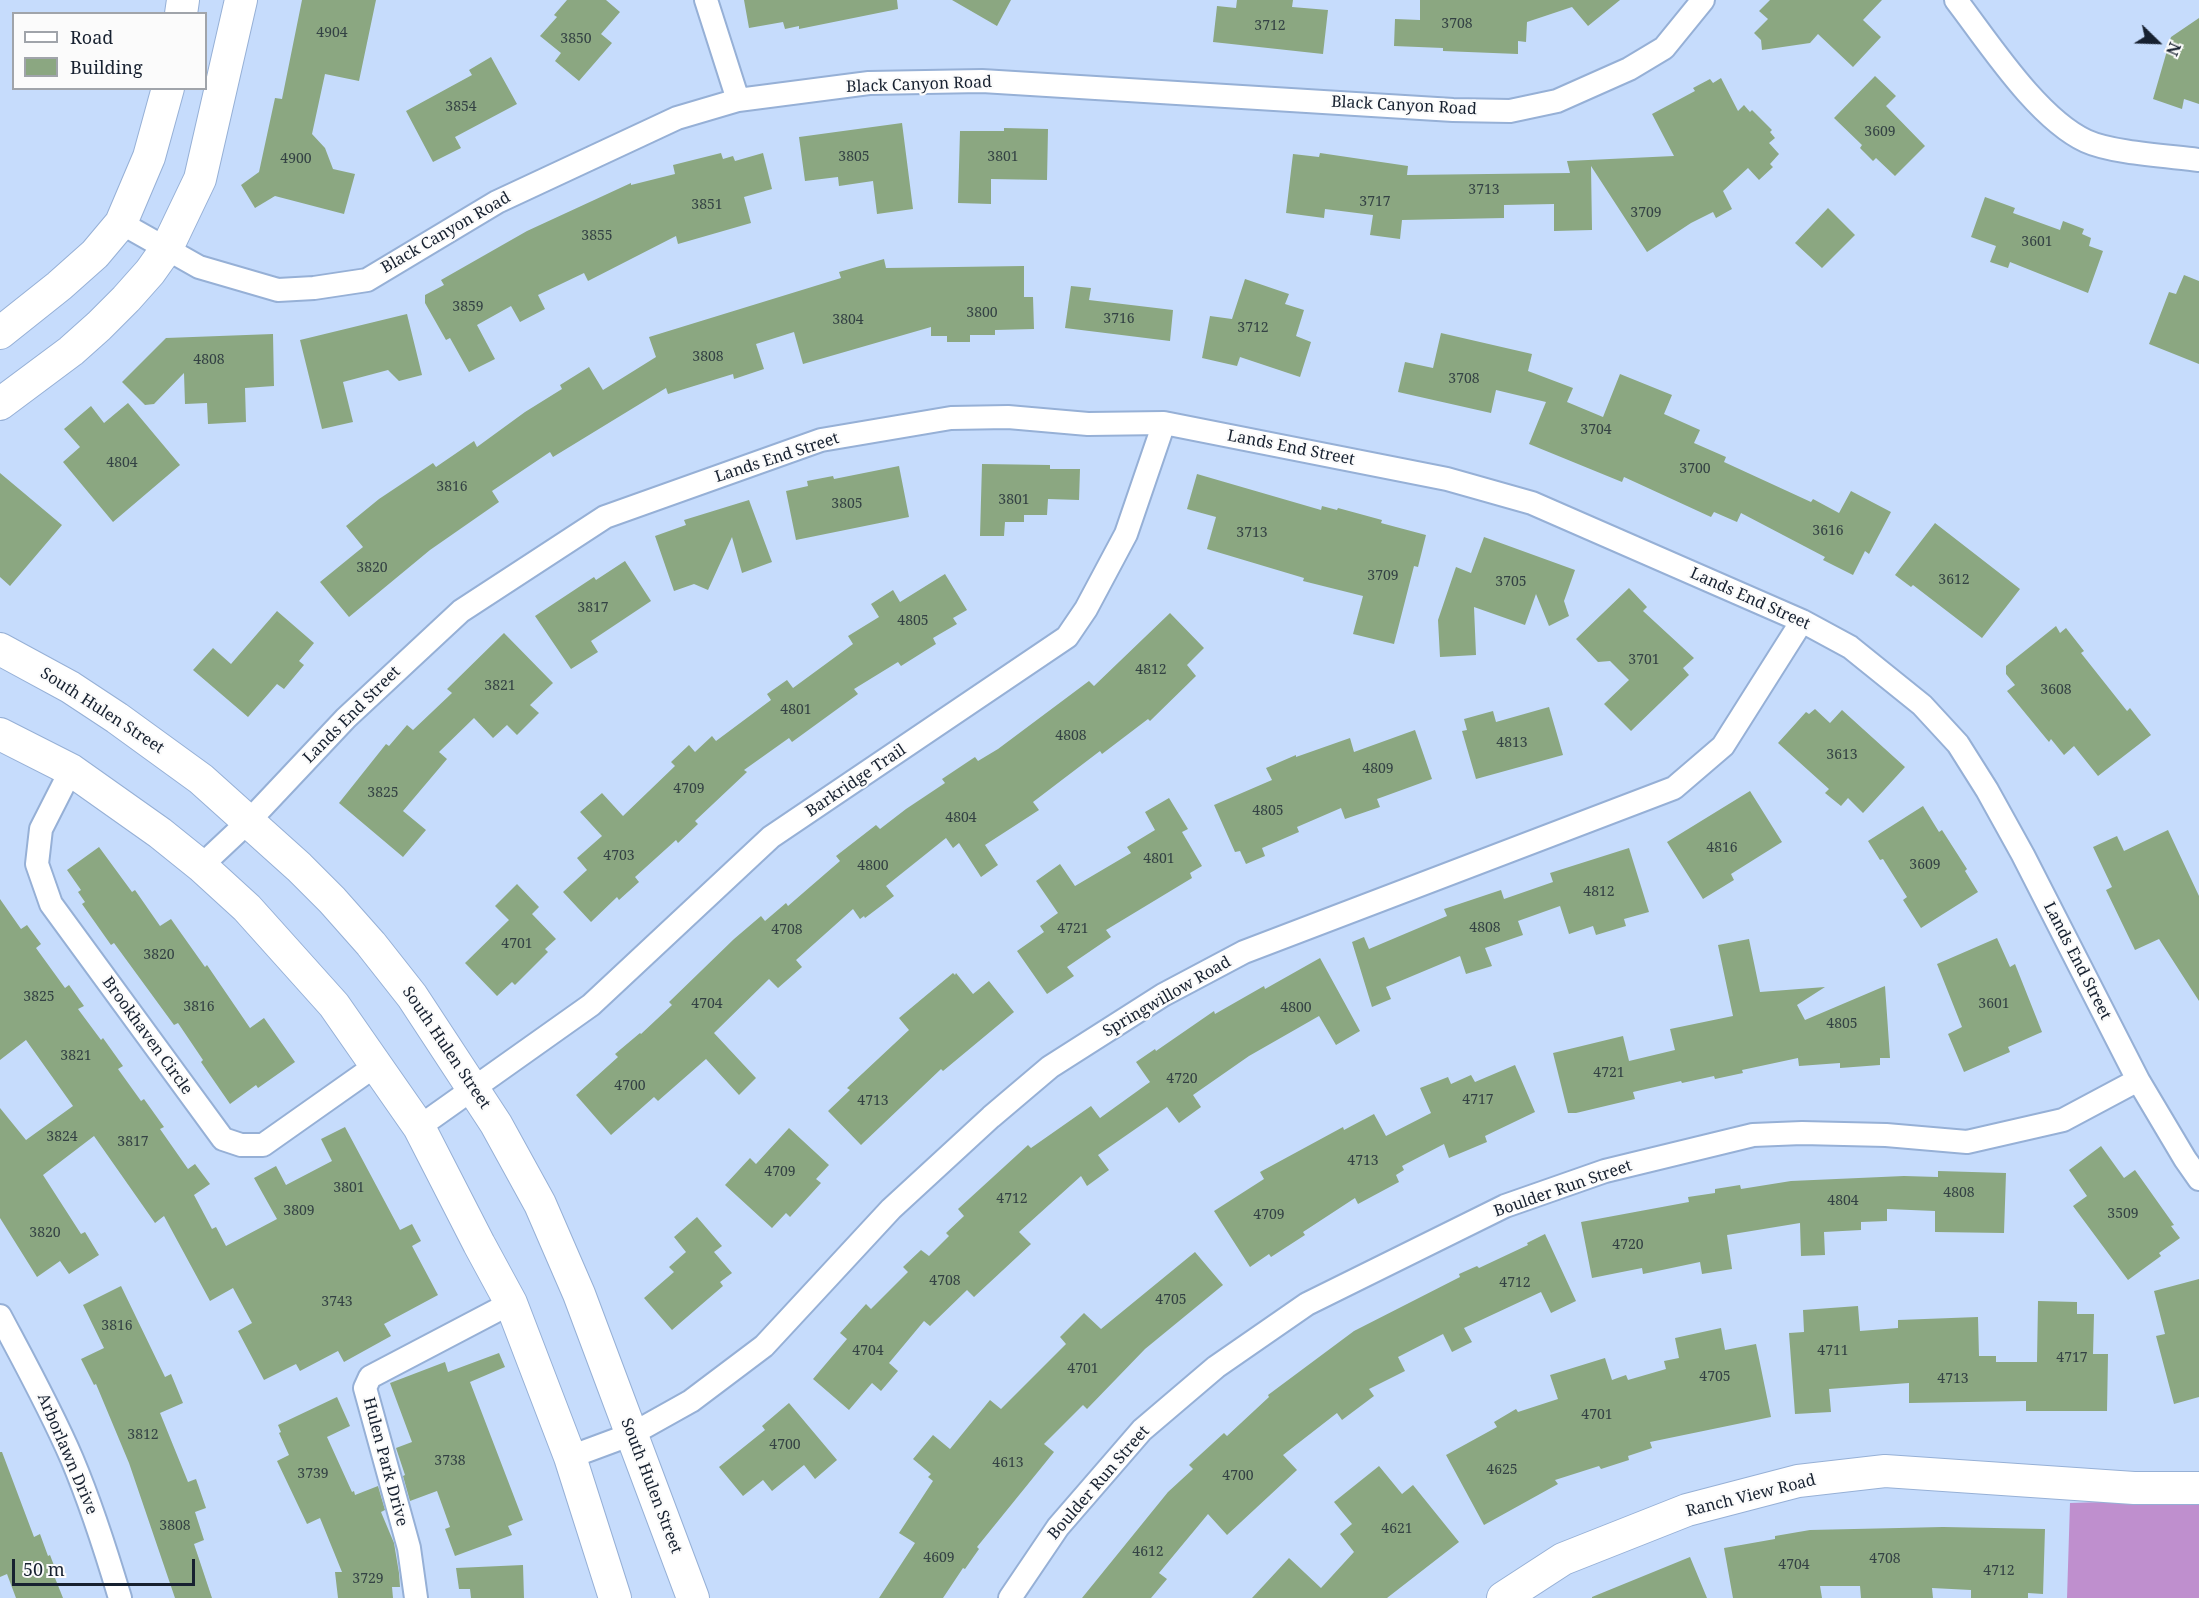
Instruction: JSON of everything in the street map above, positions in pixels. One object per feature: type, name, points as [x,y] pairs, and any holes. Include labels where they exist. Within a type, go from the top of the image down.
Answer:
[{"type":"main road","points":[[0,404],[71,351],[99,326],[138,285],[166,248],[200,179],[241,0]]},
{"type":"main road","points":[[0,333],[95,254],[122,223],[149,157],[167,90]]},
{"type":"main road","name":"South Hulen Street","points":[[0,649],[70,687],[134,729],[201,779],[299,867],[371,944],[412,996],[474,1089],[518,1162],[562,1252],[693,1598]]},
{"type":"main road","points":[[0,734],[71,770],[160,833],[201,866],[248,908],[334,1005],[418,1127],[478,1244],[512,1303],[570,1457],[615,1598]]},
{"type":"main road","name":"Ranch View Road","points":[[1503,1598],[1563,1559],[1573,1555],[1687,1510],[1798,1481],[1885,1471],[2133,1488],[2199,1488]]},
{"type":"street","points":[[706,0],[738,100]]},
{"type":"street","name":"Black Canyon Road","points":[[122,223],[199,267],[278,290],[314,288],[367,280],[497,202],[677,118],[738,100],[869,83],[982,81],[1453,110],[1510,111],[1557,101],[1629,69],[1664,48],[1703,0]]},
{"type":"street","points":[[1956,0],[2001,60],[2051,118],[2086,141],[2110,148],[2199,160]]},
{"type":"street","name":"Lands End Street","points":[[201,866],[249,821],[346,718],[461,611],[605,517],[821,440],[940,419],[1008,417],[1088,424],[1164,423],[1447,479],[1532,503],[1802,621],[1850,647],[1922,705],[1958,744],[1988,790],[2023,855],[2138,1080],[2199,1179]]},
{"type":"street","name":"Barkridge Trail","points":[[418,1127],[591,1005],[771,837],[1067,637],[1095,592],[1126,534],[1164,423]]},
{"type":"street","name":"Springwillow Road","points":[[570,1457],[632,1434],[691,1401],[764,1346],[891,1209],[991,1116],[1050,1067],[1163,994],[1244,952],[1674,789],[1723,746],[1802,621]]},
{"type":"street","name":"Brookhaven Circle","points":[[71,770],[41,829],[37,864],[51,904],[223,1139],[241,1145],[263,1145],[375,1066]]},
{"type":"street","name":"Boulder Run Street","points":[[1010,1598],[1058,1527],[1142,1430],[1216,1367],[1307,1304],[1505,1206],[1605,1171],[1753,1135],[1886,1135],[1967,1142],[2063,1120],[2138,1080]]},
{"type":"street","name":"Hulen Park Drive","points":[[416,1598],[409,1548],[365,1388],[370,1377],[512,1303]]},
{"type":"street","name":"Arborlawn Drive","points":[[0,1316],[54,1419],[72,1459],[120,1598]]},
{"type":"shaded area","points":[[2199,1499],[2199,1598],[2067,1598],[2070,1503]]},
{"type":"building","points":[[302,0],[376,0],[359,81],[325,74],[312,134],[325,148],[333,169],[355,174],[344,214],[275,196],[255,208],[241,185],[259,172],[275,98],[282,99]]},
{"type":"building","points":[[567,0],[606,0],[620,12],[601,34],[612,43],[579,81],[555,61],[561,53],[540,36],[557,17],[554,15]]},
{"type":"building","points":[[744,0],[897,0],[898,9],[799,29],[799,26],[785,29],[783,22],[749,28]]},
{"type":"building","points":[[952,0],[1011,0],[997,26]]},
{"type":"building","points":[[1237,0],[1293,0],[1292,7],[1328,10],[1323,54],[1213,42],[1217,6],[1236,8]]},
{"type":"building","points":[[1420,0],[1620,0],[1588,26],[1572,7],[1527,22],[1526,42],[1518,41],[1518,54],[1443,51],[1443,48],[1394,46],[1395,19],[1420,20]]},
{"type":"building","points":[[1770,0],[1882,0],[1863,20],[1881,37],[1853,67],[1818,34],[1810,43],[1762,50],[1761,40],[1754,33],[1768,19],[1759,11]]},
{"type":"building","points":[[2199,18],[2199,104],[2184,99],[2182,109],[2153,99],[2171,37]]},
{"type":"building","points":[[491,57],[517,104],[455,137],[461,148],[433,162],[406,111],[472,75],[469,70]]},
{"type":"building","points":[[1875,76],[1896,96],[1886,106],[1925,146],[1895,176],[1876,158],[1873,161],[1860,148],[1862,145],[1834,118]]},
{"type":"building","points":[[1721,78],[1738,111],[1744,105],[1772,130],[1770,132],[1775,138],[1769,143],[1779,154],[1770,164],[1773,167],[1759,180],[1748,168],[1723,191],[1732,209],[1716,218],[1713,212],[1691,223],[1647,252],[1591,166],[1592,230],[1554,231],[1554,204],[1504,205],[1504,218],[1402,220],[1400,239],[1370,235],[1373,215],[1325,209],[1324,218],[1286,213],[1293,154],[1319,157],[1320,153],[1408,166],[1407,175],[1570,173],[1567,161],[1674,156],[1652,114],[1695,91],[1693,88],[1710,79],[1713,83]]},
{"type":"building","points":[[902,123],[913,209],[877,214],[873,181],[839,186],[838,177],[805,181],[799,137]]},
{"type":"building","points":[[1004,128],[1048,129],[1047,180],[991,179],[991,204],[958,203],[960,131],[1004,131]]},
{"type":"building","points":[[721,153],[723,159],[733,156],[735,161],[763,153],[772,189],[744,197],[751,223],[678,244],[676,236],[588,281],[584,273],[538,295],[545,309],[520,322],[511,306],[477,325],[495,359],[469,372],[450,338],[446,340],[425,303],[425,295],[444,285],[441,280],[527,231],[631,183],[631,185],[675,174],[673,165]]},
{"type":"building","points":[[1985,197],[2015,208],[2013,213],[2060,230],[2063,221],[2084,229],[2082,234],[2091,238],[2089,246],[2103,251],[2088,293],[2010,262],[2008,268],[1990,262],[1996,246],[1971,237]]},
{"type":"building","points":[[1828,208],[1855,235],[1822,268],[1795,243]]},
{"type":"building","points":[[884,259],[886,268],[1024,266],[1024,297],[1033,297],[1034,329],[995,330],[995,335],[970,335],[970,342],[947,342],[947,336],[931,336],[931,327],[803,364],[794,332],[756,344],[764,369],[734,379],[733,374],[668,394],[666,388],[553,457],[550,452],[492,491],[499,502],[430,550],[349,617],[320,582],[363,547],[346,526],[379,499],[433,463],[436,467],[474,441],[477,447],[525,412],[562,389],[560,385],[589,367],[603,390],[656,357],[649,337],[841,278],[839,272]]},
{"type":"building","points":[[2184,275],[2199,281],[2199,364],[2149,344],[2169,292],[2176,294]]},
{"type":"building","points":[[1245,279],[1289,294],[1285,304],[1304,310],[1296,336],[1311,342],[1300,377],[1240,357],[1237,366],[1202,358],[1210,316],[1232,319]]},
{"type":"building","points":[[1071,286],[1091,288],[1089,300],[1173,310],[1170,341],[1065,328]]},
{"type":"building","points":[[407,314],[422,375],[399,381],[388,370],[343,382],[353,422],[322,429],[300,340]]},
{"type":"building","points":[[1441,333],[1532,354],[1528,371],[1573,388],[1567,402],[1603,417],[1620,374],[1672,395],[1664,414],[1700,430],[1694,443],[1726,457],[1724,462],[1811,502],[1813,499],[1839,513],[1851,491],[1891,512],[1869,554],[1865,551],[1853,575],[1823,560],[1825,557],[1741,513],[1737,522],[1714,512],[1711,517],[1624,477],[1622,482],[1529,444],[1546,402],[1496,390],[1491,413],[1398,392],[1405,362],[1433,368]]},
{"type":"building","points":[[273,334],[274,386],[245,388],[246,422],[208,424],[207,403],[185,404],[184,373],[154,404],[145,405],[122,382],[166,338]]},
{"type":"building","points":[[128,403],[180,465],[113,522],[63,462],[80,447],[64,429],[91,406],[104,423]]},
{"type":"building","points":[[982,464],[1050,465],[1050,469],[1080,469],[1079,500],[1048,499],[1047,515],[1024,515],[1024,522],[1005,522],[1004,536],[980,536]]},
{"type":"building","points":[[899,466],[909,517],[796,540],[786,491],[808,486],[807,481],[833,476],[834,479]]},
{"type":"building","points":[[0,473],[62,525],[10,586],[0,577]]},
{"type":"building","points":[[1197,474],[1321,510],[1322,506],[1337,510],[1338,508],[1426,535],[1418,567],[1414,566],[1394,644],[1353,634],[1363,596],[1303,581],[1304,578],[1207,549],[1216,517],[1187,509]]},
{"type":"building","points":[[749,500],[772,562],[742,573],[732,537],[708,590],[694,584],[674,591],[655,536],[686,525],[684,520]]},
{"type":"building","points":[[1935,523],[2020,589],[1982,638],[1913,585],[1911,587],[1895,575]]},
{"type":"building","points":[[1484,537],[1575,570],[1564,601],[1569,616],[1549,626],[1536,594],[1525,625],[1474,607],[1476,655],[1440,657],[1438,620],[1456,567],[1471,573]]},
{"type":"building","points":[[625,561],[651,601],[591,641],[598,652],[571,669],[535,616],[594,577],[596,580]]},
{"type":"building","points":[[945,574],[967,610],[953,618],[957,624],[933,638],[936,644],[901,666],[898,662],[854,689],[858,694],[792,742],[789,738],[744,770],[747,772],[695,821],[698,824],[678,843],[676,840],[635,877],[639,882],[619,900],[617,897],[591,922],[563,892],[587,870],[577,858],[602,836],[580,812],[602,793],[623,816],[675,766],[671,762],[689,745],[695,752],[712,736],[716,741],[771,700],[767,694],[787,680],[793,688],[853,644],[848,636],[879,617],[871,604],[893,590],[900,602]]},
{"type":"building","points":[[1629,588],[1647,607],[1643,611],[1694,658],[1683,668],[1689,675],[1631,731],[1604,704],[1629,680],[1610,661],[1598,662],[1576,639]]},
{"type":"building","points":[[277,611],[314,643],[299,661],[304,665],[284,689],[277,684],[248,717],[193,670],[213,648],[231,664]]},
{"type":"building","points":[[1170,613],[1204,648],[1187,665],[1196,676],[1150,721],[1148,719],[1102,754],[1100,751],[1033,802],[1039,810],[985,845],[998,865],[981,877],[959,843],[953,848],[946,838],[886,886],[894,896],[865,918],[864,916],[860,919],[853,909],[796,960],[802,967],[778,988],[769,979],[714,1033],[756,1078],[739,1095],[706,1059],[658,1101],[654,1097],[611,1135],[576,1095],[618,1057],[615,1054],[672,1005],[669,1002],[761,916],[765,921],[786,903],[788,906],[840,861],[836,856],[876,825],[880,829],[945,783],[942,779],[975,757],[978,761],[998,749],[1089,681],[1094,686]]},
{"type":"building","points":[[2056,626],[2060,633],[2066,628],[2084,651],[2081,653],[2127,711],[2130,708],[2151,735],[2098,776],[2074,746],[2064,755],[2051,739],[2049,742],[2007,691],[2015,685],[2006,674],[2006,666]]},
{"type":"building","points":[[504,633],[553,683],[530,705],[539,713],[517,735],[507,725],[493,738],[474,718],[439,752],[447,759],[403,811],[426,830],[403,857],[339,803],[386,744],[389,746],[407,725],[413,730],[452,693],[447,689]]},
{"type":"building","points":[[1549,707],[1563,755],[1476,779],[1462,731],[1467,730],[1464,719],[1493,711],[1496,722]]},
{"type":"building","points":[[1815,709],[1830,723],[1842,710],[1905,767],[1863,813],[1848,798],[1841,806],[1825,793],[1829,789],[1778,743],[1806,712],[1809,714]]},
{"type":"building","points":[[1415,730],[1432,779],[1377,799],[1380,807],[1345,819],[1341,808],[1297,827],[1299,832],[1262,848],[1265,856],[1246,864],[1240,851],[1235,852],[1214,805],[1272,780],[1266,768],[1296,755],[1296,757],[1350,738],[1354,752]]},
{"type":"building","points":[[1750,791],[1782,842],[1731,874],[1734,880],[1703,899],[1667,842]]},
{"type":"building","points":[[1169,798],[1188,829],[1182,832],[1202,866],[1190,873],[1192,878],[1106,930],[1111,937],[1067,967],[1074,976],[1047,994],[1017,951],[1044,932],[1040,926],[1058,913],[1036,881],[1060,864],[1075,886],[1131,853],[1127,847],[1155,830],[1145,812]]},
{"type":"building","points":[[1923,806],[1939,832],[1942,830],[1967,869],[1965,871],[1978,892],[1921,928],[1903,900],[1907,897],[1883,859],[1880,860],[1868,841]]},
{"type":"building","points":[[2168,830],[2199,896],[2199,1001],[2159,939],[2135,950],[2106,890],[2112,887],[2093,847],[2117,836],[2124,851]]},
{"type":"building","points":[[99,847],[132,892],[135,890],[160,926],[171,919],[205,967],[207,965],[250,1028],[264,1018],[295,1062],[258,1088],[256,1085],[230,1104],[178,1023],[174,1025],[114,943],[111,945],[82,904],[85,902],[78,892],[81,890],[67,870]]},
{"type":"building","points":[[1629,848],[1649,912],[1624,919],[1626,926],[1596,935],[1593,926],[1569,934],[1560,906],[1518,921],[1523,935],[1485,948],[1492,966],[1466,974],[1460,956],[1386,987],[1391,999],[1372,1007],[1352,942],[1364,937],[1369,949],[1447,916],[1444,909],[1501,890],[1504,899],[1553,882],[1550,873]]},
{"type":"building","points":[[517,884],[539,907],[532,914],[556,939],[545,949],[548,952],[515,985],[512,982],[497,996],[465,963],[509,920],[495,906]]},
{"type":"building","points":[[0,899],[21,929],[27,925],[41,944],[36,948],[65,988],[69,985],[84,1006],[78,1009],[123,1066],[118,1069],[141,1101],[144,1099],[164,1127],[160,1129],[188,1169],[195,1164],[210,1184],[194,1195],[212,1229],[216,1227],[226,1246],[277,1219],[254,1178],[276,1166],[286,1185],[332,1161],[321,1139],[345,1127],[400,1230],[412,1224],[421,1241],[412,1246],[438,1295],[384,1324],[391,1336],[344,1362],[338,1351],[300,1371],[296,1364],[264,1380],[238,1331],[252,1323],[233,1288],[210,1301],[164,1216],[155,1223],[94,1136],[43,1175],[81,1234],[85,1232],[99,1255],[69,1274],[60,1261],[37,1277],[0,1218],[0,1108],[26,1140],[73,1106],[26,1040],[0,1060]]},
{"type":"building","points":[[1997,938],[2010,967],[2015,964],[2042,1032],[2008,1047],[2010,1052],[1964,1072],[1948,1034],[1962,1027],[1937,964]]},
{"type":"building","points":[[1749,939],[1760,992],[1825,987],[1797,1005],[1805,1020],[1885,986],[1890,1058],[1880,1058],[1880,1065],[1840,1068],[1840,1063],[1799,1066],[1798,1058],[1742,1070],[1743,1073],[1715,1079],[1714,1076],[1682,1083],[1681,1081],[1633,1092],[1635,1099],[1568,1113],[1553,1053],[1623,1036],[1629,1061],[1675,1050],[1670,1029],[1733,1016],[1718,945]]},
{"type":"building","points":[[1320,958],[1360,1031],[1336,1045],[1319,1016],[1249,1056],[1193,1095],[1201,1107],[1179,1123],[1167,1107],[1098,1155],[1109,1170],[1087,1186],[1081,1176],[1019,1232],[1031,1244],[974,1297],[967,1290],[930,1326],[924,1321],[889,1363],[898,1371],[881,1391],[872,1383],[849,1410],[813,1379],[847,1339],[840,1333],[866,1304],[871,1309],[908,1272],[903,1267],[921,1250],[929,1256],[949,1236],[946,1233],[964,1216],[958,1209],[1028,1145],[1031,1148],[1091,1106],[1100,1118],[1150,1082],[1136,1062],[1214,1011],[1215,1014]]},
{"type":"building","points":[[953,973],[955,975],[956,973],[973,994],[989,981],[1014,1012],[943,1071],[941,1069],[861,1145],[828,1111],[850,1090],[847,1088],[909,1030],[899,1018]]},
{"type":"building","points":[[1515,1065],[1535,1112],[1485,1136],[1487,1142],[1449,1158],[1444,1144],[1402,1166],[1404,1170],[1396,1175],[1399,1182],[1358,1204],[1355,1198],[1303,1232],[1305,1235],[1271,1257],[1269,1254],[1250,1267],[1214,1211],[1264,1179],[1260,1172],[1343,1127],[1344,1130],[1374,1114],[1386,1136],[1431,1113],[1420,1088],[1448,1077],[1451,1084],[1471,1075],[1475,1082]]},
{"type":"building","points":[[789,1128],[829,1165],[816,1179],[821,1183],[790,1217],[786,1213],[772,1228],[725,1185],[750,1158],[756,1164]]},
{"type":"building","points":[[2101,1146],[2124,1178],[2135,1170],[2174,1225],[2171,1226],[2180,1238],[2159,1253],[2161,1256],[2128,1280],[2073,1206],[2087,1196],[2069,1170]]},
{"type":"building","points":[[1938,1171],[2006,1173],[2004,1233],[1935,1232],[1935,1211],[1887,1209],[1887,1221],[1861,1222],[1861,1230],[1824,1232],[1825,1255],[1801,1256],[1800,1223],[1727,1235],[1732,1269],[1702,1274],[1700,1262],[1643,1274],[1642,1268],[1592,1278],[1581,1222],[1689,1202],[1688,1197],[1715,1193],[1715,1189],[1740,1185],[1741,1189],[1791,1181],[1904,1176],[1938,1177]]},
{"type":"building","points":[[697,1217],[722,1246],[714,1252],[732,1273],[720,1282],[723,1286],[672,1330],[644,1298],[674,1272],[669,1267],[686,1252],[674,1237]]},
{"type":"building","points":[[1545,1234],[1576,1301],[1551,1313],[1541,1292],[1464,1328],[1472,1342],[1452,1352],[1443,1334],[1398,1357],[1405,1371],[1369,1389],[1374,1396],[1342,1420],[1337,1413],[1283,1455],[1297,1470],[1227,1535],[1208,1514],[1159,1573],[1167,1579],[1151,1598],[1082,1598],[1168,1492],[1193,1469],[1189,1465],[1224,1433],[1227,1436],[1269,1397],[1268,1395],[1354,1331],[1460,1277],[1459,1274],[1477,1266],[1479,1268],[1528,1245],[1527,1243]]},
{"type":"building","points":[[1195,1252],[1223,1285],[1145,1349],[1087,1409],[1083,1405],[1044,1444],[1054,1452],[977,1547],[979,1549],[943,1598],[879,1598],[915,1543],[899,1533],[933,1481],[928,1477],[931,1474],[913,1459],[933,1435],[950,1449],[990,1400],[1001,1409],[1066,1344],[1060,1337],[1084,1313],[1101,1329]]},
{"type":"building","points":[[2199,1279],[2199,1397],[2174,1404],[2156,1336],[2165,1334],[2154,1291]]},
{"type":"building","points":[[121,1286],[165,1377],[171,1374],[183,1403],[160,1413],[188,1482],[196,1479],[206,1508],[195,1512],[204,1540],[194,1544],[212,1598],[175,1598],[129,1463],[96,1384],[94,1385],[81,1359],[104,1348],[83,1305]]},
{"type":"building","points":[[2038,1301],[2077,1302],[2077,1314],[2094,1314],[2093,1354],[2108,1354],[2107,1411],[2026,1411],[2026,1401],[1909,1403],[1909,1383],[1829,1389],[1831,1412],[1795,1414],[1789,1333],[1804,1332],[1803,1310],[1858,1306],[1860,1331],[1898,1328],[1898,1320],[1978,1317],[1979,1356],[1996,1356],[1996,1362],[2037,1362]]},
{"type":"building","points":[[1721,1328],[1725,1350],[1756,1344],[1771,1417],[1650,1442],[1652,1448],[1628,1456],[1629,1460],[1601,1469],[1599,1466],[1555,1480],[1558,1484],[1484,1525],[1446,1455],[1497,1427],[1494,1422],[1516,1409],[1518,1412],[1558,1399],[1550,1375],[1605,1358],[1612,1380],[1626,1375],[1628,1380],[1666,1369],[1664,1361],[1679,1358],[1675,1338]]},
{"type":"building","points":[[499,1353],[505,1367],[470,1382],[523,1520],[508,1526],[512,1535],[455,1556],[445,1529],[450,1527],[437,1491],[410,1501],[403,1476],[405,1475],[396,1448],[412,1442],[390,1383],[445,1362],[448,1372]]},
{"type":"building","points":[[337,1397],[350,1426],[327,1437],[355,1495],[378,1486],[385,1510],[381,1512],[394,1543],[399,1573],[400,1587],[392,1587],[393,1598],[338,1598],[335,1572],[342,1572],[320,1518],[307,1524],[277,1461],[289,1455],[279,1433],[281,1432],[278,1425]]},
{"type":"building","points":[[789,1403],[837,1460],[815,1479],[804,1465],[772,1491],[763,1480],[743,1496],[719,1467],[765,1430],[762,1426]]},
{"type":"building","points":[[0,1452],[2,1452],[34,1537],[40,1534],[48,1556],[50,1555],[58,1576],[55,1578],[63,1598],[16,1598],[7,1574],[0,1577]]},
{"type":"building","points":[[1379,1466],[1402,1494],[1413,1485],[1459,1542],[1387,1598],[1252,1598],[1289,1558],[1321,1588],[1354,1552],[1340,1534],[1352,1524],[1334,1502]]},
{"type":"building","points":[[1943,1527],[2045,1529],[2043,1594],[2028,1593],[2028,1598],[1971,1598],[1971,1590],[1932,1588],[1933,1598],[1861,1598],[1860,1586],[1820,1586],[1822,1598],[1733,1598],[1724,1548],[1810,1530]]},
{"type":"building","points":[[1690,1557],[1707,1598],[1592,1598],[1592,1597]]},
{"type":"building","points":[[523,1565],[524,1598],[471,1598],[470,1589],[459,1589],[456,1568]]}]
